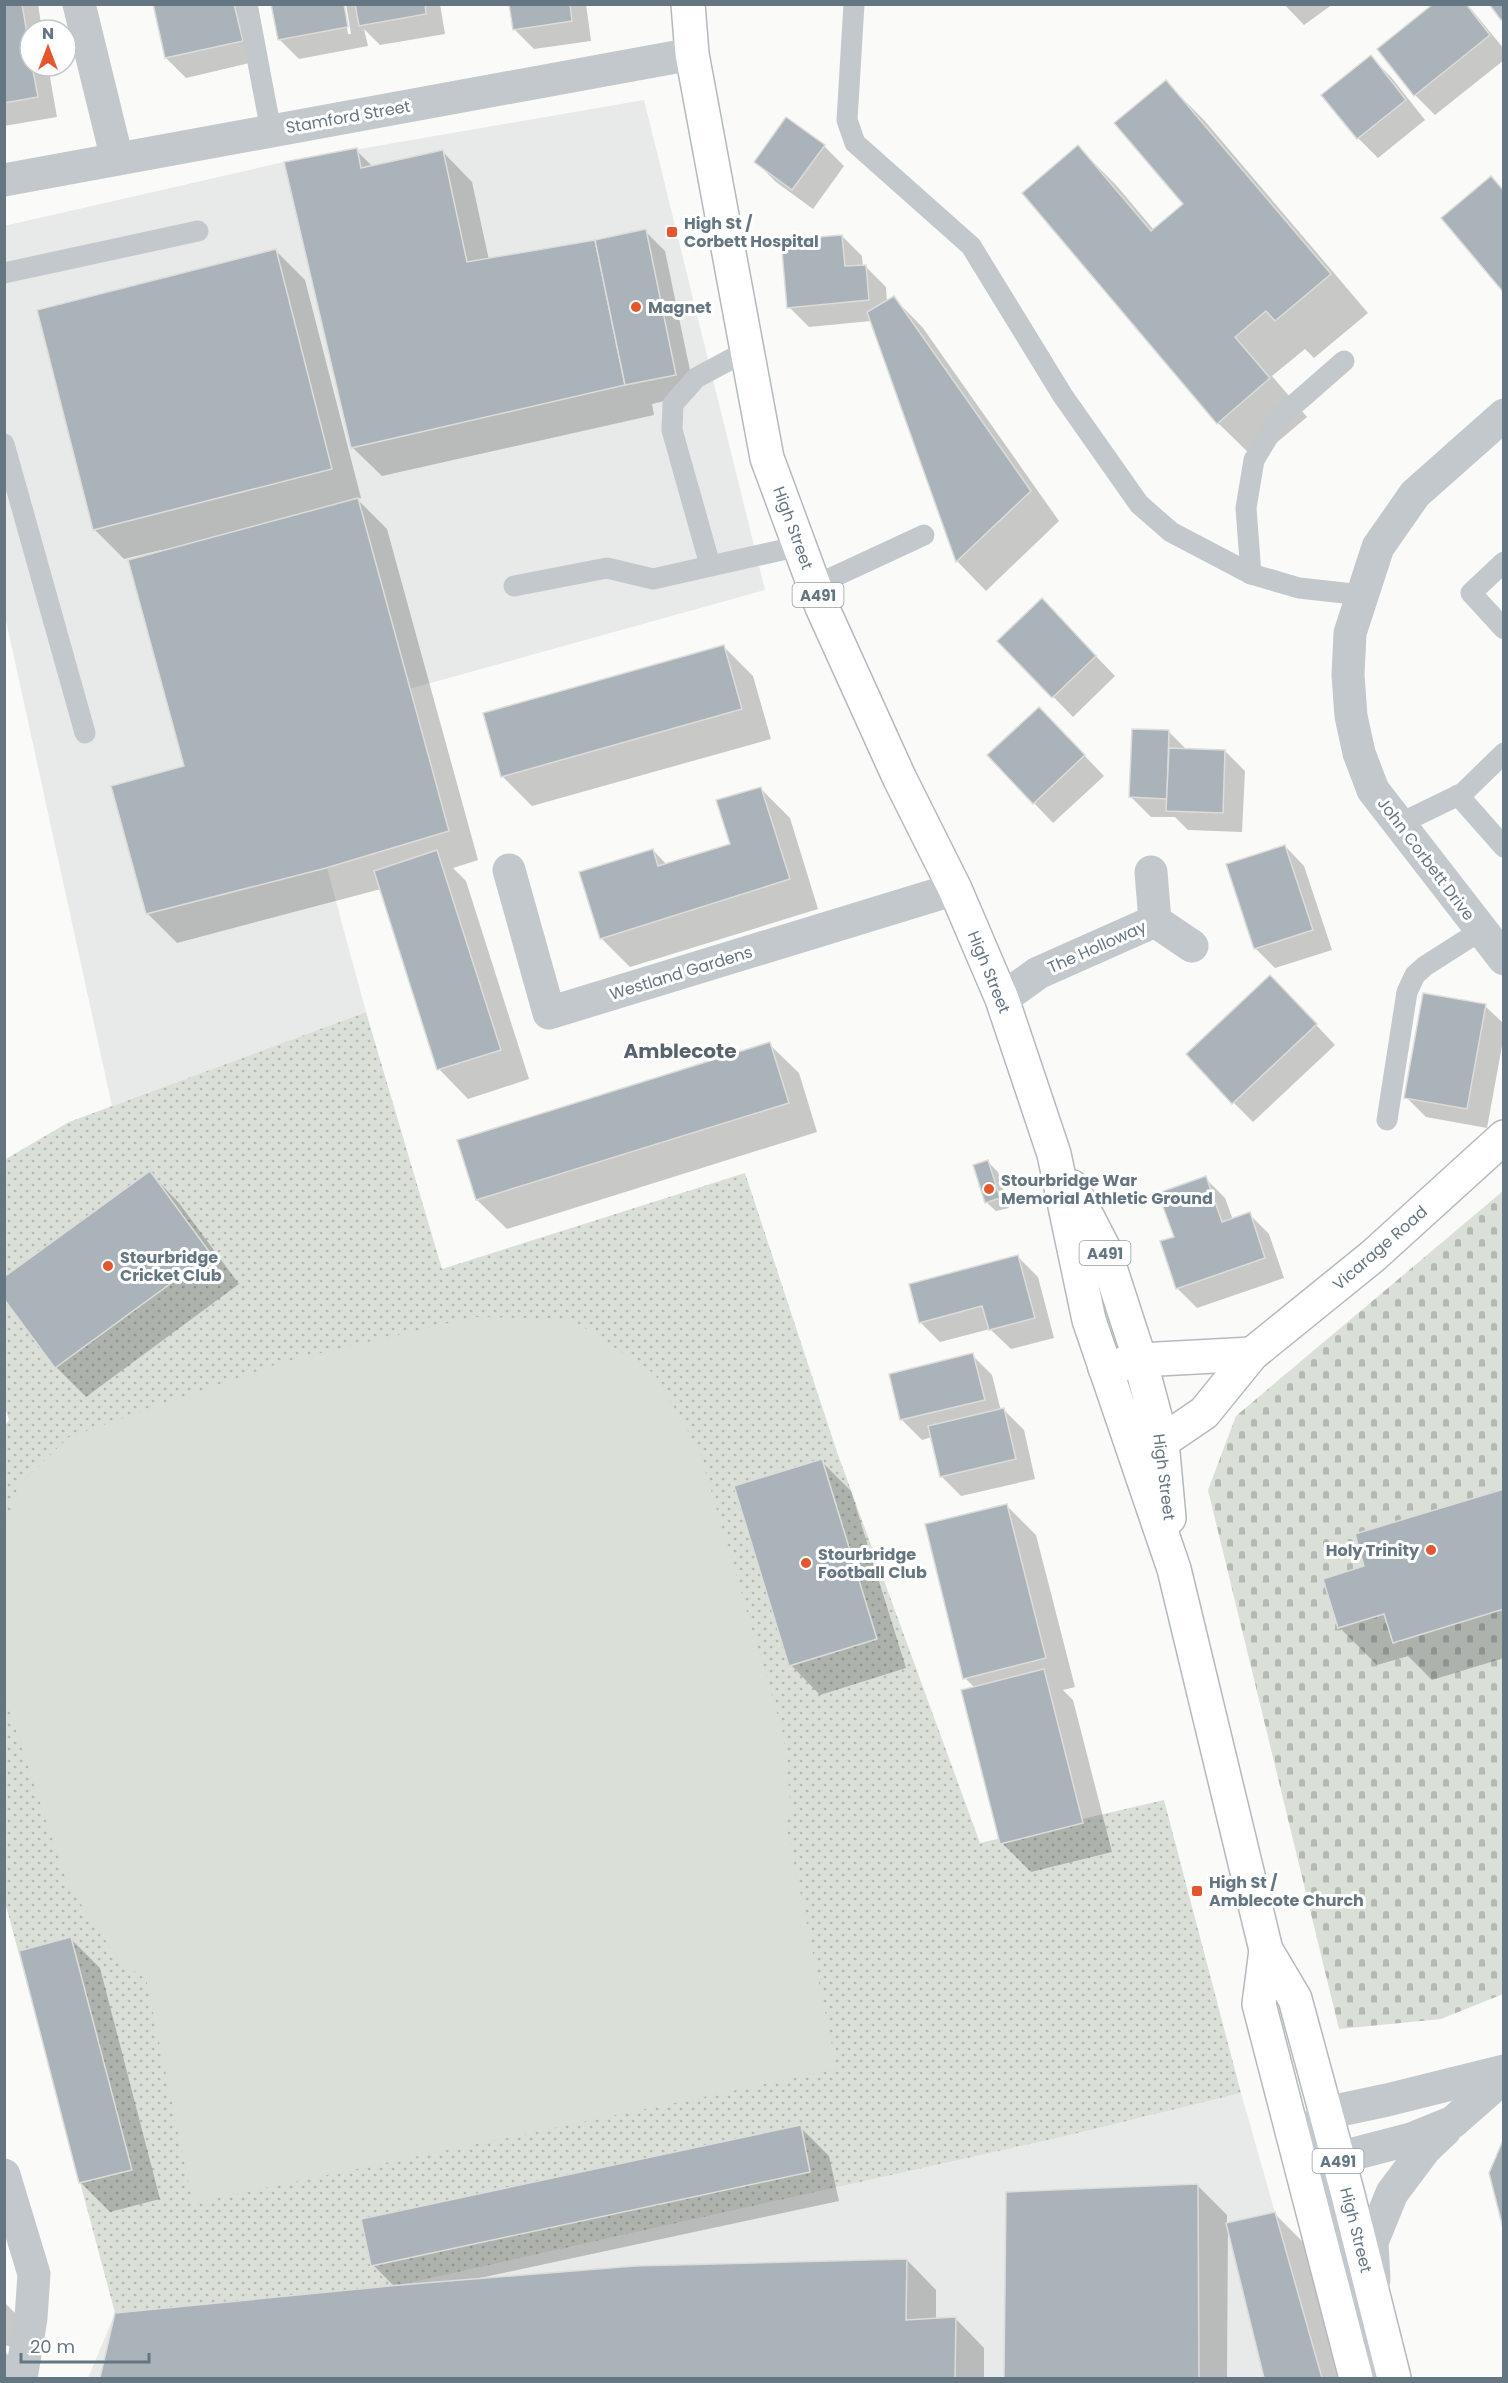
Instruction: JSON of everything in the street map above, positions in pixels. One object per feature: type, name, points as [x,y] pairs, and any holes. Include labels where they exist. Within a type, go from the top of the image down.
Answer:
[{"type":"main road","name":"High Street","points":[[688,4],[692,54],[767,458],[822,607],[899,777],[955,889],[1002,999],[1054,1154],[1084,1303],[1105,1368],[1149,1450]]},
{"type":"main road","name":"Vicarage Road","points":[[1149,1450],[1204,1413],[1252,1354],[1373,1256],[1503,1137]]},
{"type":"main road","name":"High Street","points":[[1054,1154],[1104,1249],[1140,1360],[1149,1450],[1174,1569],[1266,1950],[1295,1999],[1326,2113],[1315,2147],[1356,2379]]},
{"type":"main road","points":[[1105,1368],[1140,1360],[1252,1354]]},
{"type":"main road","name":"High Street","points":[[1266,1950],[1259,2004],[1374,2306],[1394,2379]]},
{"type":"street","points":[[79,4],[117,159]]},
{"type":"street","name":"Stamford Street","points":[[4,180],[692,54]]},
{"type":"street","name":"John Corbett Drive","points":[[1503,415],[1415,494],[1378,547],[1350,633],[1348,675],[1351,716],[1359,753],[1373,790],[1503,958]]},
{"type":"street","name":"Westland Gardens","points":[[509,870],[549,1013],[955,889]]},
{"type":"street","points":[[1150,872],[1155,921]]},
{"type":"street","name":"The Holloway","points":[[1002,999],[1038,973],[1155,921],[1192,946]]},
{"type":"street","points":[[1326,2113],[1429,2091],[1503,2071]]},
{"type":"street","points":[[1374,2306],[1372,2242],[1392,2193],[1425,2149],[1503,2078]]},
{"type":"street","points":[[1375,2379],[1315,2147],[1389,2146],[1453,2122]]},
{"type":"street","points":[[4,2175],[34,2274],[31,2318],[21,2379]]},
{"type":"lane","points":[[247,4],[271,131]]},
{"type":"lane","points":[[854,4],[847,120],[855,143],[971,246],[1063,396],[1139,504],[1171,532],[1251,574],[1299,588],[1362,595]]},
{"type":"lane","points":[[4,273],[198,231]]},
{"type":"lane","points":[[710,565],[672,430],[673,404],[696,378],[748,350]]},
{"type":"lane","points":[[1251,574],[1246,508],[1254,460],[1280,417],[1344,361]]},
{"type":"lane","points":[[4,444],[85,734]]},
{"type":"lane","points":[[814,586],[924,535]]},
{"type":"lane","points":[[514,586],[607,568],[653,579],[800,546]]},
{"type":"lane","points":[[1503,562],[1471,593],[1503,629]]},
{"type":"lane","points":[[1399,824],[1458,795],[1503,753]]},
{"type":"lane","points":[[1458,795],[1503,847]]},
{"type":"lane","points":[[1387,1120],[1407,992],[1415,975],[1425,966],[1480,931]]},
{"type":"shaded area","points":[[644,100],[765,590],[409,689],[449,831],[327,868],[366,1012],[112,1106],[5,616],[4,226],[284,162]]},
{"type":"shaded area","points":[[1241,2093],[1322,2378],[88,2378],[115,2313],[400,2285],[1066,2136]]},
{"type":"green space","points":[[366,1012],[442,1269],[745,1173],[837,1452],[980,1843],[1164,1800],[1241,2093],[1066,2136],[400,2285],[115,2313],[5,1902],[4,1427],[9,1420],[4,1404],[4,1160],[69,1122]]},
{"type":"green space","points":[[1503,1191],[1503,1994],[1441,2019],[1339,2029],[1208,1490],[1236,1416]]},
{"type":"green space","points":[[474,1317],[571,1319],[655,1374],[699,1450],[783,1733],[791,1809],[786,1824],[837,2069],[193,2203],[146,1979],[120,1962],[68,1885],[4,1692],[5,1529],[18,1486],[69,1437],[283,1362]]},
{"type":"building","points":[[4,4],[22,4],[24,18],[18,18],[18,78],[34,78],[38,97],[4,103]]},
{"type":"building","points":[[153,4],[234,4],[243,41],[165,58]]},
{"type":"building","points":[[271,4],[344,4],[348,27],[278,40]]},
{"type":"building","points":[[355,4],[425,4],[426,14],[359,26]]},
{"type":"building","points":[[509,4],[570,4],[572,21],[513,30]]},
{"type":"building","points":[[1433,4],[1466,4],[1490,35],[1414,96],[1377,49]]},
{"type":"building","points":[[1489,4],[1504,4],[1504,19],[1501,20]]},
{"type":"building","points":[[1371,55],[1406,100],[1357,139],[1321,95]]},
{"type":"building","points":[[1166,80],[1331,274],[1275,321],[1266,311],[1235,337],[1270,378],[1217,424],[1022,193],[1078,145],[1151,231],[1183,204],[1114,123]]},
{"type":"building","points":[[786,117],[825,145],[792,190],[754,162]]},
{"type":"building","points":[[357,148],[361,168],[443,150],[467,262],[595,240],[625,385],[351,448],[284,162]]},
{"type":"building","points":[[1491,176],[1504,191],[1504,293],[1441,218]]},
{"type":"building","name":"Magnet","points":[[646,229],[676,375],[625,385],[595,240]]},
{"type":"building","points":[[842,235],[845,266],[866,265],[869,300],[787,308],[781,240]]},
{"type":"building","points":[[276,249],[332,469],[93,530],[37,310]]},
{"type":"building","points":[[894,296],[1031,491],[956,562],[867,312]]},
{"type":"building","points":[[358,498],[449,831],[326,868],[146,914],[111,786],[184,766],[128,560]]},
{"type":"building","points":[[1042,598],[1096,656],[1052,698],[997,641]]},
{"type":"building","points":[[724,645],[742,709],[501,777],[483,713]]},
{"type":"building","points":[[1039,707],[1085,755],[1033,804],[987,755]]},
{"type":"building","points":[[1132,729],[1169,730],[1167,799],[1129,797]]},
{"type":"building","points":[[1169,748],[1225,750],[1223,813],[1166,811]]},
{"type":"building","points":[[761,787],[790,879],[600,939],[579,872],[653,849],[658,866],[730,844],[716,800]]},
{"type":"building","points":[[1285,845],[1313,930],[1254,949],[1226,864]]},
{"type":"building","points":[[437,850],[501,1050],[437,1070],[374,871]]},
{"type":"building","points":[[1270,975],[1317,1024],[1232,1104],[1186,1054]]},
{"type":"building","points":[[1423,993],[1486,1004],[1467,1109],[1404,1098]]},
{"type":"building","points":[[770,1042],[789,1103],[476,1200],[457,1140]]},
{"type":"building","name":"Stourbridge War Memorial Athletic Ground","points":[[988,1160],[1000,1198],[985,1203],[973,1165]]},
{"type":"building","name":"Stourbridge Cricket Club","points":[[150,1171],[211,1254],[55,1368],[4,1299],[4,1277]]},
{"type":"building","points":[[1206,1176],[1222,1222],[1250,1212],[1265,1258],[1176,1289],[1160,1241],[1174,1237],[1158,1193]]},
{"type":"building","points":[[1018,1255],[1035,1318],[989,1330],[982,1306],[919,1323],[909,1284]]},
{"type":"building","points":[[973,1353],[985,1400],[900,1420],[889,1374]]},
{"type":"building","points":[[1004,1408],[1016,1459],[940,1477],[928,1426]]},
{"type":"building","name":"Stourbridge Football Club","points":[[822,1459],[877,1639],[789,1666],[734,1486]]},
{"type":"building","name":"Holy Trinity","points":[[1504,1489],[1504,1609],[1393,1643],[1384,1614],[1338,1628],[1323,1579],[1364,1566],[1355,1534]]},
{"type":"building","points":[[1007,1504],[1046,1658],[963,1679],[925,1524]]},
{"type":"building","points":[[1044,1669],[1083,1823],[1000,1844],[961,1690]]},
{"type":"building","points":[[71,1937],[132,2170],[79,2183],[19,1951]]},
{"type":"building","points":[[801,2125],[810,2172],[371,2266],[361,2219]]},
{"type":"building","points":[[1504,2138],[1504,2232],[1489,2173]]},
{"type":"building","points":[[1198,2184],[1199,2378],[1004,2378],[1006,2192]]},
{"type":"building","points":[[1275,2212],[1322,2378],[1264,2378],[1226,2223]]},
{"type":"building","points":[[907,2259],[906,2320],[956,2317],[955,2378],[100,2378],[115,2313],[400,2285],[635,2266]]},
{"type":"place","name":"High St / Corbett Hospital","points":[[672,232]]},
{"type":"place","name":"Magnet","points":[[636,307]]},
{"type":"place","name":"Stourbridge War Memorial Athletic Ground","points":[[989,1189]]},
{"type":"place","name":"Stourbridge Cricket Club","points":[[108,1266]]},
{"type":"place","name":"Holy Trinity","points":[[1431,1550]]},
{"type":"place","name":"Stourbridge Football Club","points":[[806,1563]]},
{"type":"place","name":"High St / Amblecote Church","points":[[1197,1891]]},
{"type":"district","name":"Amblecote","points":[[680,1051]]}]
